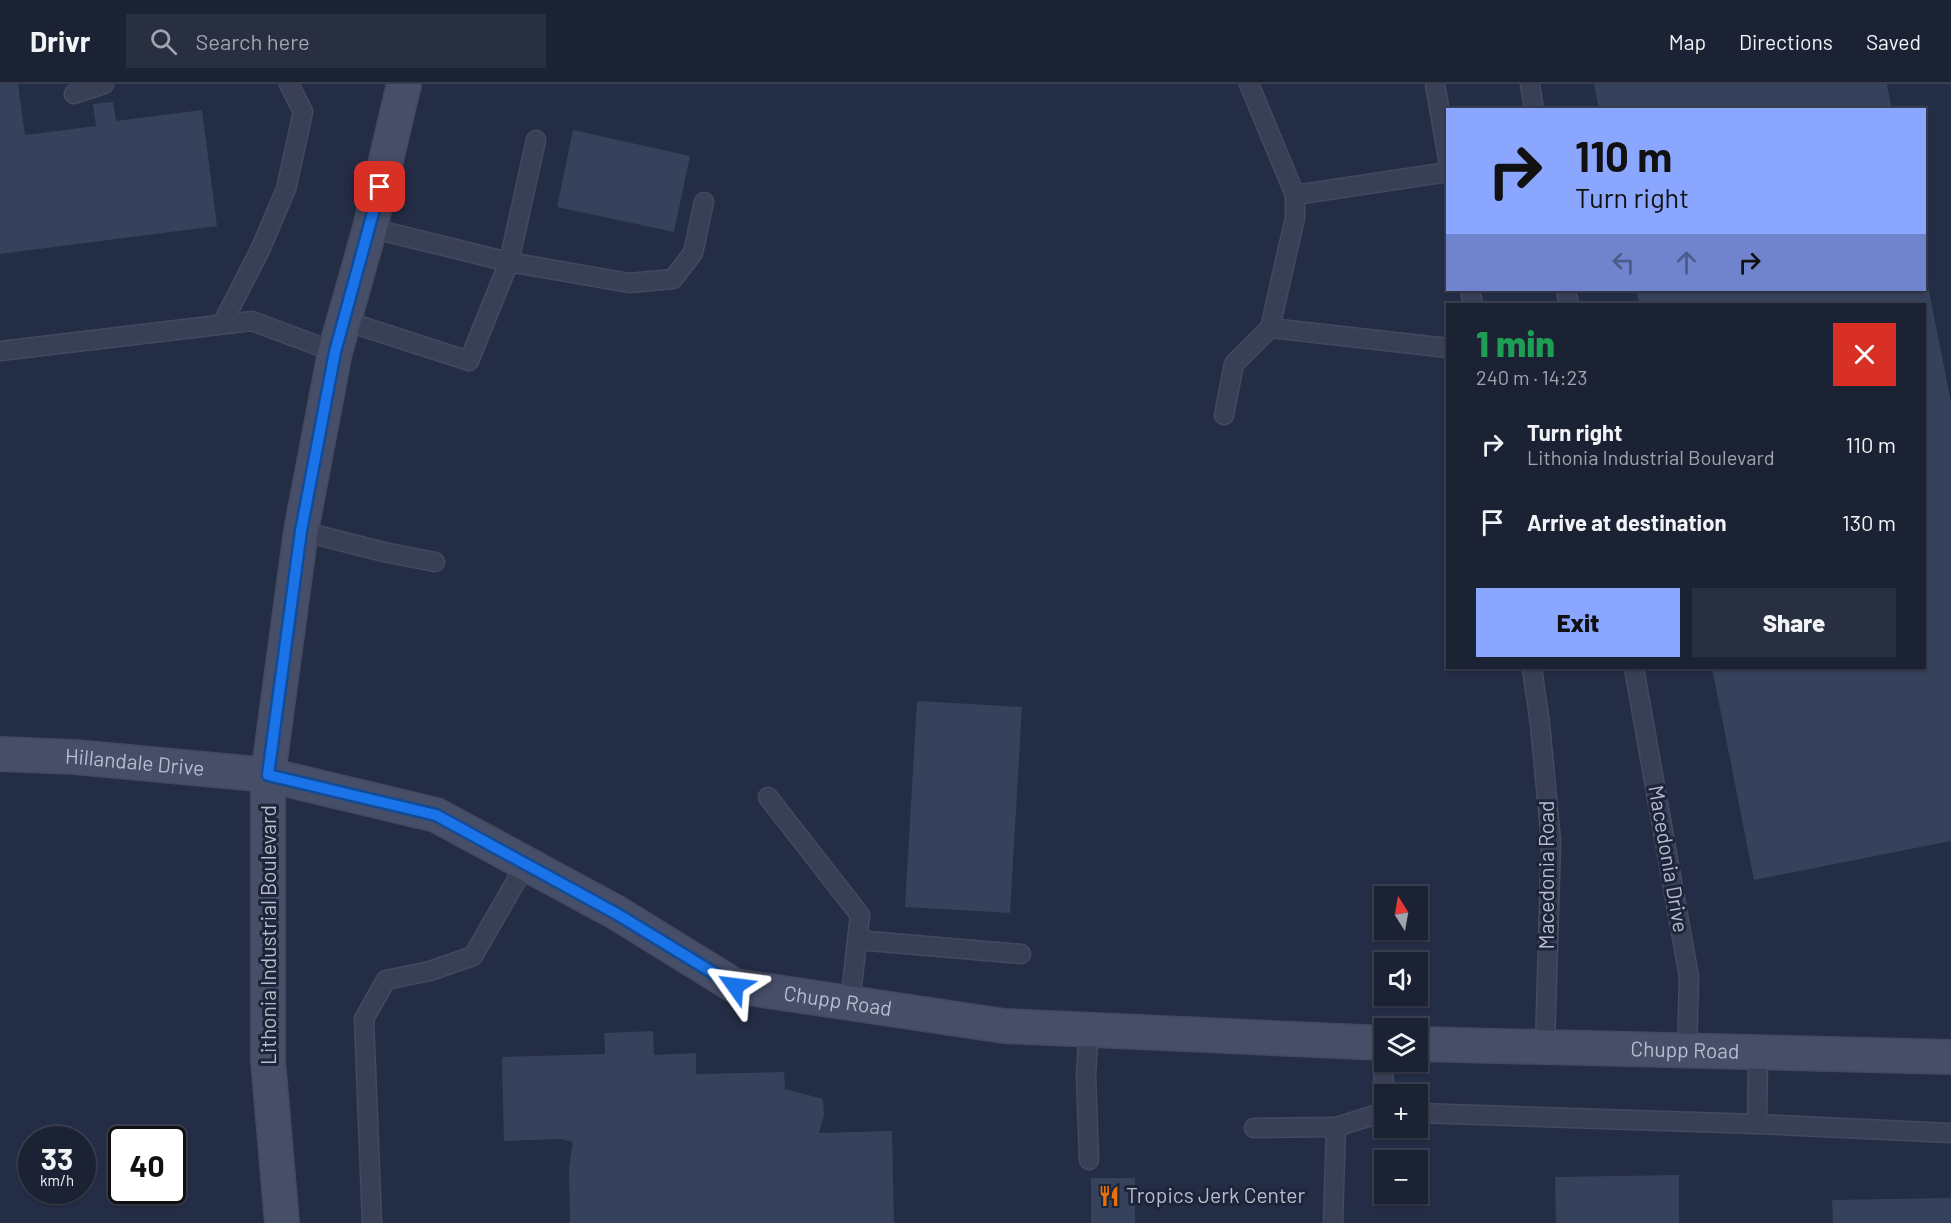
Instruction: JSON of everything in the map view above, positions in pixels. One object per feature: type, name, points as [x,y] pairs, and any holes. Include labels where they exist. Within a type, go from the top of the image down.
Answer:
[{"type":"street","name":"Lithonia Industrial Boulevard","points":[[282,1223],[268,1060],[268,775],[301,531],[335,352],[370,228],[404,84]]},
{"type":"street","name":"Hillandale Drive","points":[[0,754],[75,757],[268,775]]},
{"type":"street","name":"Chupp Road","points":[[268,775],[436,815],[617,914],[735,986],[1004,1026],[1374,1043]]},
{"type":"street","name":"Chupp Road","points":[[1428,1044],[1951,1057]]},
{"type":"lane","points":[[74,94],[104,84]]},
{"type":"lane","points":[[222,324],[260,250],[286,189],[303,112],[289,84]]},
{"type":"lane","points":[[1224,415],[1234,364],[1270,328],[1295,218],[1295,195],[1249,84]]},
{"type":"lane","points":[[1435,84],[1446,147]]},
{"type":"lane","points":[[1530,84],[1534,108]]},
{"type":"lane","points":[[345,321],[469,361],[509,262],[536,140]]},
{"type":"lane","points":[[1295,195],[1446,172]]},
{"type":"lane","points":[[370,228],[509,262],[629,283],[673,279],[693,253],[704,202]]},
{"type":"lane","points":[[0,351],[252,321],[335,352]]},
{"type":"lane","points":[[1270,328],[1446,348]]},
{"type":"lane","points":[[301,531],[435,562]]},
{"type":"lane","name":"Macedonia Road","points":[[1532,669],[1540,724],[1551,841],[1545,1047]]},
{"type":"lane","name":"Macedonia Drive","points":[[1634,669],[1689,977],[1687,1051]]},
{"type":"lane","points":[[768,797],[860,915],[850,1003]]},
{"type":"lane","points":[[372,1223],[364,1019],[386,980],[430,971],[473,956],[526,864]]},
{"type":"lane","points":[[857,940],[1021,954]]},
{"type":"lane","points":[[1089,1029],[1086,1074],[1089,1160]]},
{"type":"lane","points":[[1757,1124],[1758,1053]]},
{"type":"lane","points":[[1428,1113],[1951,1133]]},
{"type":"lane","points":[[1254,1128],[1336,1127],[1374,1115]]},
{"type":"lane","points":[[1333,1223],[1336,1127]]},
{"type":"building","points":[[0,84],[18,84],[25,135],[96,126],[93,104],[113,102],[116,121],[202,110],[217,226],[0,254]]},
{"type":"building","points":[[1594,84],[1887,84],[1892,108],[1599,108]]},
{"type":"building","points":[[573,130],[690,156],[674,232],[557,207]]},
{"type":"building","points":[[1926,276],[1951,402],[1951,841],[1754,880],[1712,669],[1926,669],[1926,303],[1639,303],[1636,291],[1926,291]]},
{"type":"building","points":[[917,701],[1022,707],[1010,913],[905,907]]},
{"type":"building","points":[[653,1031],[654,1055],[696,1053],[696,1074],[784,1072],[785,1089],[823,1099],[824,1116],[819,1133],[892,1131],[894,1223],[570,1223],[569,1167],[573,1142],[561,1139],[504,1141],[502,1057],[605,1054],[604,1033]]},
{"type":"building","points":[[1679,1175],[1679,1223],[1556,1223],[1555,1177]]},
{"type":"building","points":[[1091,1178],[1135,1178],[1135,1223],[1091,1223]]},
{"type":"building","points":[[1951,1198],[1951,1223],[1833,1223],[1832,1200]]},
{"type":"place","name":"Tropics Jerk Center","points":[[1109,1196]]},
{"type":"route","points":[[380,187],[335,352],[301,531],[268,775],[436,815],[617,914],[735,986]]}]
